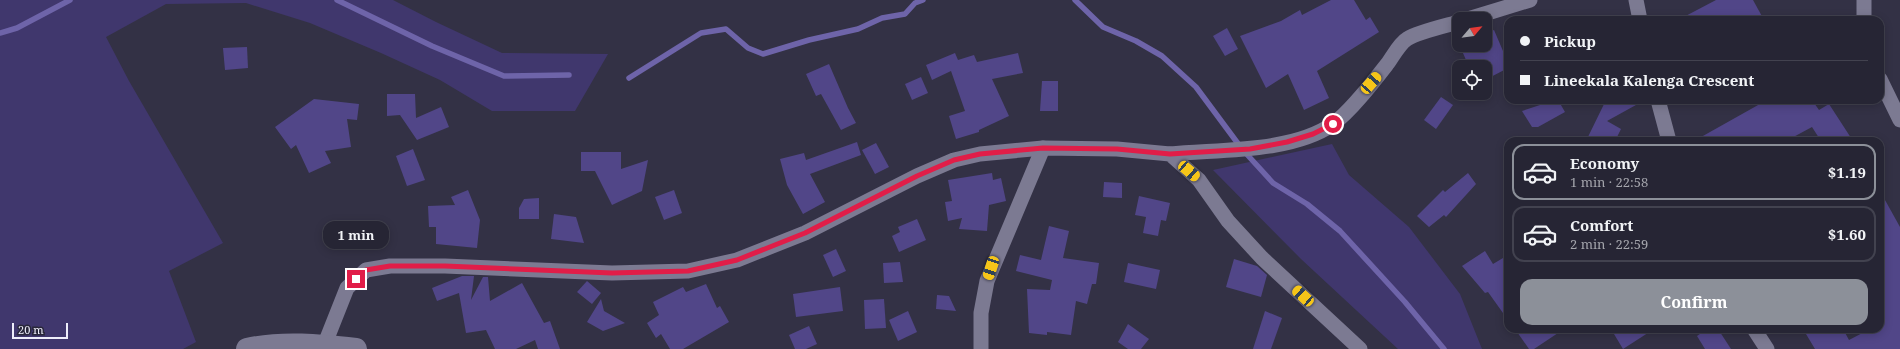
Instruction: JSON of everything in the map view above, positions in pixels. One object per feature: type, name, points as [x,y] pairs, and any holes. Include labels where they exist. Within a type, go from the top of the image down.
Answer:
[{"type":"street","points":[[1491,12],[1530,0]]},
{"type":"street","points":[[1636,0],[1639,16]]},
{"type":"street","points":[[1864,0],[1864,16]]},
{"type":"street","points":[[324,346],[347,288],[366,270],[390,266],[445,266],[612,273],[688,271],[737,260],[805,233],[917,176],[954,160],[980,154],[1043,148],[1117,149],[1170,154],[1250,149],[1287,142],[1313,134],[1333,124],[1381,72],[1406,39],[1452,24]]},
{"type":"street","points":[[1884,88],[1900,120]]},
{"type":"street","points":[[1659,104],[1668,137]]},
{"type":"street","points":[[980,349],[981,313],[987,280],[1043,148]]},
{"type":"street","points":[[1170,154],[1199,180],[1228,221],[1262,258],[1360,349]]},
{"type":"street","points":[[1757,333],[1767,349]]},
{"type":"street","points":[[247,349],[271,346],[324,346],[356,349]]},
{"type":"shaded area","points":[[0,0],[393,0],[502,53],[608,54],[575,111],[492,111],[440,80],[310,23],[246,3],[166,4],[106,37],[129,81],[223,243],[169,271],[196,342],[183,349],[0,349]]},
{"type":"shaded area","points":[[1332,144],[1349,175],[1409,227],[1460,294],[1482,349],[1398,349],[1301,259],[1213,170]]},
{"type":"building","points":[[1331,0],[1354,0],[1366,20],[1370,17],[1379,32],[1317,71],[1329,98],[1304,110],[1288,74],[1266,88],[1240,36],[1281,21],[1300,10],[1302,15]]},
{"type":"building","points":[[1716,0],[1753,0],[1762,16],[1686,16]]},
{"type":"building","points":[[1227,28],[1238,49],[1225,56],[1213,36]]},
{"type":"building","points":[[1494,30],[1504,50],[1504,70],[1492,76],[1492,60],[1466,60],[1463,52],[1492,52],[1492,31]]},
{"type":"building","points":[[247,47],[248,68],[225,70],[223,48]]},
{"type":"building","points":[[955,53],[958,60],[974,55],[977,62],[1018,53],[1023,73],[992,79],[1009,116],[979,130],[979,132],[956,139],[949,116],[965,111],[951,71],[932,80],[926,65]]},
{"type":"building","points":[[829,64],[856,123],[841,130],[821,94],[816,96],[806,74]]},
{"type":"building","points":[[921,77],[928,93],[912,100],[905,84]]},
{"type":"building","points":[[1042,81],[1058,81],[1058,111],[1040,111]]},
{"type":"building","points":[[387,94],[415,94],[416,118],[441,107],[449,127],[417,140],[400,115],[387,116]]},
{"type":"building","points":[[1441,97],[1453,105],[1436,129],[1424,120]]},
{"type":"building","points":[[314,99],[359,104],[357,120],[347,119],[351,147],[325,151],[331,163],[309,173],[296,145],[291,149],[275,127]]},
{"type":"building","points":[[1560,104],[1565,112],[1538,127],[1532,127],[1522,111],[1540,105]]},
{"type":"building","points":[[1604,104],[1638,104],[1607,121],[1621,129],[1617,137],[1588,137]]},
{"type":"building","points":[[1760,104],[1815,104],[1819,110],[1829,104],[1850,137],[1818,137],[1812,127],[1793,137],[1701,137]]},
{"type":"building","points":[[857,142],[861,155],[810,174],[825,202],[803,214],[787,185],[780,159],[804,153],[806,160]]},
{"type":"building","points":[[876,143],[889,167],[875,174],[862,150]]},
{"type":"building","points":[[413,149],[425,180],[407,186],[396,156]]},
{"type":"building","points":[[581,152],[621,152],[621,169],[648,160],[642,191],[612,205],[595,171],[581,171]]},
{"type":"building","points":[[992,173],[993,180],[1001,178],[1006,201],[989,205],[987,231],[959,229],[962,218],[948,221],[945,202],[952,201],[948,180]]},
{"type":"building","points":[[1468,173],[1476,184],[1446,217],[1444,215],[1429,227],[1417,216],[1443,190],[1445,192]]},
{"type":"building","points":[[1104,182],[1122,183],[1122,198],[1103,197]]},
{"type":"building","points":[[468,190],[480,220],[477,248],[436,244],[436,227],[429,227],[428,206],[455,205],[451,197]]},
{"type":"building","points":[[674,190],[682,213],[664,220],[655,197]]},
{"type":"building","points":[[1139,196],[1170,203],[1166,221],[1161,220],[1158,236],[1143,233],[1146,217],[1135,215]]},
{"type":"building","points":[[539,198],[539,219],[519,219],[519,208],[524,199]]},
{"type":"building","points":[[1884,198],[1900,227],[1900,349],[1815,349],[1805,333],[1845,333],[1849,340],[1862,333],[1884,333]]},
{"type":"building","points":[[554,214],[576,217],[584,243],[551,239]]},
{"type":"building","points":[[917,219],[926,240],[899,252],[892,236],[900,232],[898,227]]},
{"type":"building","points":[[1049,226],[1069,231],[1063,258],[1099,263],[1096,284],[1092,284],[1087,304],[1076,301],[1071,335],[1047,332],[1047,335],[1029,333],[1027,289],[1050,290],[1052,280],[1016,271],[1020,255],[1041,260]]},
{"type":"building","points":[[836,249],[846,271],[833,277],[823,255]]},
{"type":"building","points":[[1485,251],[1493,264],[1504,257],[1504,314],[1488,292],[1485,293],[1462,266]]},
{"type":"building","points":[[1234,259],[1257,266],[1267,275],[1261,297],[1226,287]]},
{"type":"building","points":[[900,262],[903,282],[884,283],[883,263]]},
{"type":"building","points":[[1128,263],[1160,270],[1156,289],[1124,282]]},
{"type":"building","points":[[462,276],[474,276],[471,300],[483,277],[488,277],[490,301],[522,283],[544,323],[550,321],[560,349],[538,349],[535,340],[516,349],[495,349],[486,330],[466,333],[459,293],[437,301],[432,288]]},
{"type":"building","points":[[587,281],[601,293],[592,304],[577,292]]},
{"type":"building","points":[[706,284],[717,308],[720,306],[729,322],[683,349],[670,349],[661,334],[656,338],[647,323],[659,315],[653,302],[683,287],[686,292]]},
{"type":"building","points":[[840,287],[843,311],[796,317],[793,294]]},
{"type":"building","points":[[937,295],[949,296],[956,311],[936,309]]},
{"type":"building","points":[[601,299],[604,311],[625,323],[603,331],[587,322]]},
{"type":"building","points":[[884,299],[886,328],[865,329],[864,300]]},
{"type":"building","points":[[908,311],[917,332],[898,341],[889,320]]},
{"type":"building","points":[[1265,311],[1282,318],[1271,349],[1253,349]]},
{"type":"building","points":[[1128,324],[1149,339],[1141,349],[1128,349],[1118,342]]},
{"type":"building","points":[[809,326],[817,344],[806,349],[795,349],[789,335]]},
{"type":"building","points":[[1518,333],[1558,333],[1534,349],[1529,349]]},
{"type":"building","points":[[1613,333],[1648,333],[1623,349]]},
{"type":"building","points":[[1701,333],[1721,333],[1731,349],[1705,349],[1697,336]]},
{"type":"waterway","points":[[0,33],[17,28],[70,0]]},
{"type":"waterway","points":[[337,0],[432,46],[504,76],[569,75]]},
{"type":"waterway","points":[[629,78],[701,33],[726,29],[748,48],[763,54],[809,40],[858,29],[882,18],[905,14],[915,3],[923,0]]},
{"type":"waterway","points":[[1075,0],[1103,27],[1136,41],[1162,56],[1196,87],[1242,149],[1273,183],[1307,204],[1340,231],[1405,302],[1444,349]]},
{"type":"route","points":[[356,279],[366,270],[390,266],[445,266],[612,273],[688,271],[737,260],[805,233],[917,176],[954,160],[980,154],[1043,148],[1117,149],[1170,154],[1250,149],[1287,142],[1313,134],[1333,124]]}]
